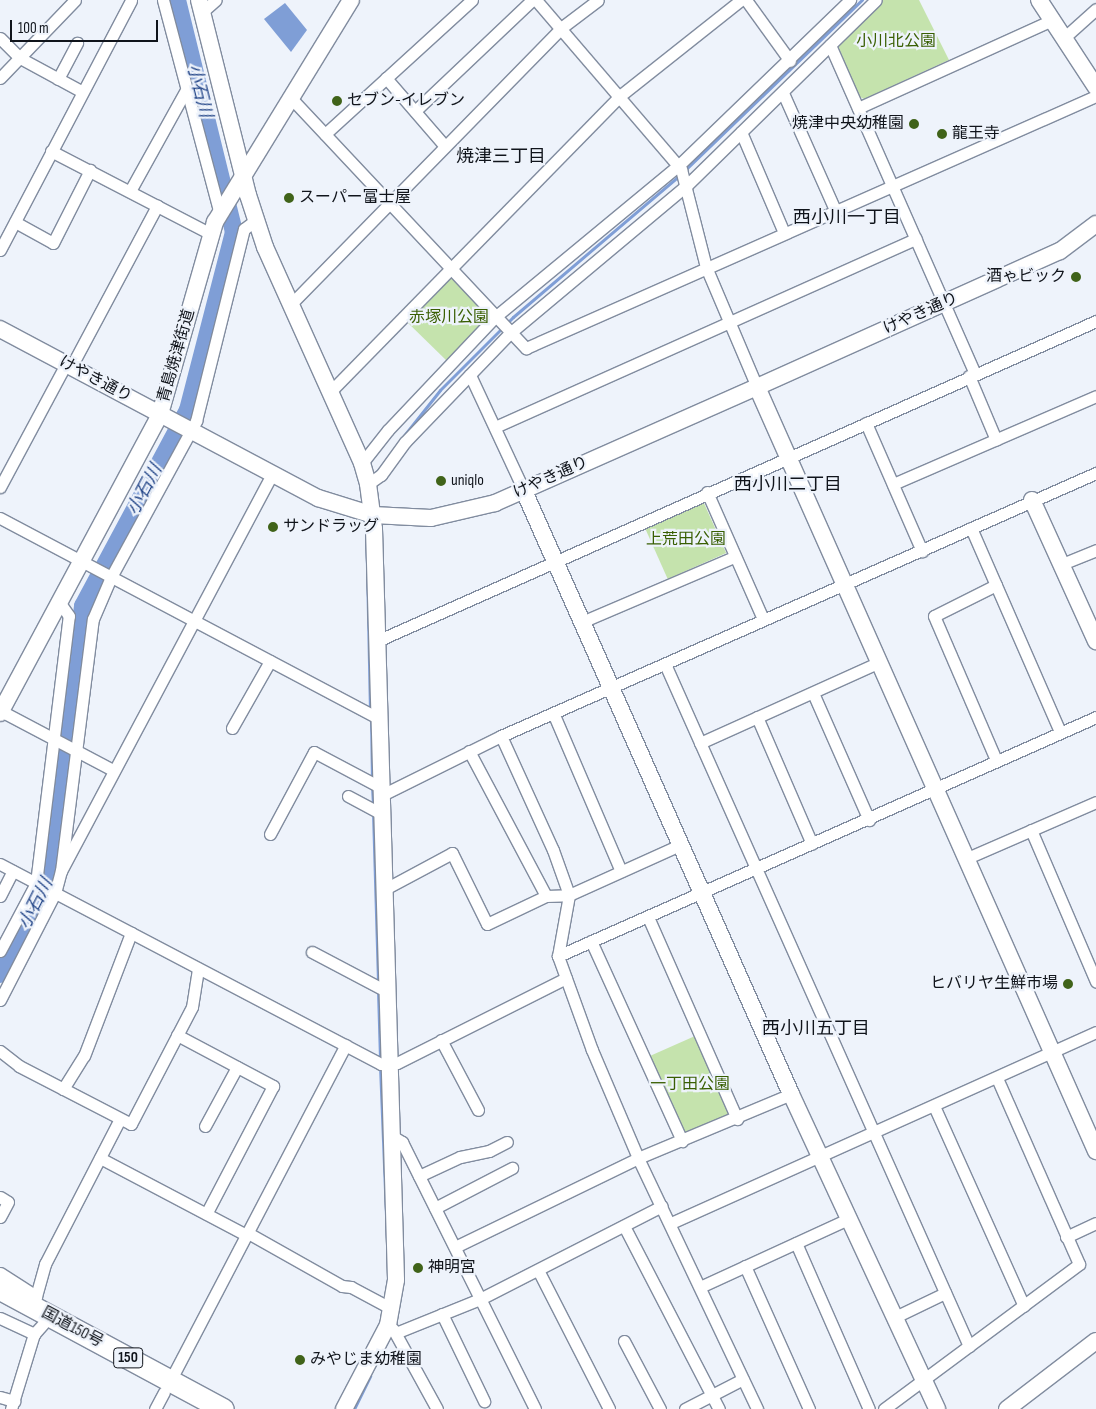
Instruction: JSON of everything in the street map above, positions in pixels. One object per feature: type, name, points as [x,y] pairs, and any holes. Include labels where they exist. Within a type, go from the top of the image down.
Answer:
[{"type":"highway","name":"国道150号","points":[[3,1299],[37,1315],[163,1394],[195,1409]]},
{"type":"highway","name":"国道150号","points":[[163,1394],[223,1409]]},
{"type":"street","points":[[0,78],[22,59],[75,0]]},
{"type":"street","points":[[0,250],[81,91],[131,0]]},
{"type":"street","points":[[163,0],[220,214]]},
{"type":"street","points":[[216,0],[200,6],[256,220],[290,305],[362,463],[368,484],[373,515],[396,1280],[392,1309],[393,1328],[437,1409]]},
{"type":"street","name":"青島焼津街道","points":[[0,712],[60,603],[88,564],[166,417],[210,234],[243,173],[351,0]]},
{"type":"street","points":[[325,134],[472,0]]},
{"type":"street","points":[[415,111],[532,0]]},
{"type":"street","points":[[536,0],[621,95],[680,167],[687,184],[706,267],[843,586],[1096,1151]]},
{"type":"street","points":[[290,305],[561,28],[598,0]]},
{"type":"street","points":[[329,393],[621,95],[741,0]]},
{"type":"street","points":[[746,0],[790,61]]},
{"type":"street","points":[[362,463],[388,430],[498,319],[680,167],[850,0]]},
{"type":"street","points":[[368,484],[381,475],[405,442],[509,332],[687,184],[783,93],[876,0]]},
{"type":"street","points":[[1039,0],[1066,36],[1096,87]]},
{"type":"street","points":[[1066,36],[1096,9]]},
{"type":"street","points":[[858,108],[1054,19]]},
{"type":"street","points":[[0,38],[22,59],[81,91]]},
{"type":"street","points":[[58,79],[77,43]]},
{"type":"street","points":[[830,45],[944,304],[996,440]]},
{"type":"street","points":[[386,78],[445,146]]},
{"type":"street","points":[[130,191],[186,90]]},
{"type":"street","points":[[783,93],[835,210]]},
{"type":"street","points":[[290,97],[526,348],[1096,96]]},
{"type":"street","points":[[741,132],[784,233]]},
{"type":"street","points":[[51,151],[210,234]]},
{"type":"street","points":[[15,222],[53,243],[90,170]]},
{"type":"street","points":[[0,487],[157,206]]},
{"type":"street","points":[[61,871],[93,619],[111,577],[189,430],[224,314],[244,229],[256,220]]},
{"type":"street","name":"けやき通り","points":[[0,329],[331,504],[373,515],[408,519],[454,515],[524,490],[944,304],[1060,251],[1096,224]]},
{"type":"street","points":[[495,427],[916,239]]},
{"type":"street","points":[[378,640],[707,492],[1096,321]]},
{"type":"street","points":[[470,375],[584,621],[791,1094],[922,1382],[937,1409]]},
{"type":"street","points":[[893,484],[1096,396]]},
{"type":"street","points":[[866,423],[922,551]]},
{"type":"street","points":[[382,791],[501,736],[554,715],[612,686],[843,586],[1096,473]]},
{"type":"street","points":[[0,1000],[53,892],[61,871],[272,474]]},
{"type":"street","points":[[707,492],[763,620]]},
{"type":"street","points":[[1032,500],[1096,641]]},
{"type":"street","points":[[0,518],[380,719]]},
{"type":"street","points":[[970,528],[1060,732]]},
{"type":"street","points":[[1062,564],[1096,550]]},
{"type":"street","points":[[584,621],[734,557]]},
{"type":"street","points":[[996,586],[934,616],[996,760]]},
{"type":"street","points":[[0,951],[36,883],[55,742],[69,616],[60,603]]},
{"type":"street","points":[[232,728],[270,661]]},
{"type":"street","points":[[700,743],[877,663]]},
{"type":"street","points":[[665,664],[877,1132],[969,1346]]},
{"type":"street","points":[[812,692],[869,820]]},
{"type":"street","points":[[0,712],[55,742],[114,770]]},
{"type":"street","points":[[554,715],[621,871]]},
{"type":"street","points":[[757,717],[812,844]]},
{"type":"street","points":[[558,956],[869,820],[996,760],[1096,717]]},
{"type":"street","points":[[501,736],[553,850],[569,894],[558,956],[566,978],[638,1158],[671,1222],[757,1409]]},
{"type":"street","points":[[469,751],[546,896]]},
{"type":"street","points":[[270,834],[314,752],[382,791]]},
{"type":"street","points":[[348,796],[383,815]]},
{"type":"street","points":[[965,859],[1032,830],[1095,806]]},
{"type":"street","points":[[1032,830],[1096,982]]},
{"type":"street","points":[[385,889],[452,853],[487,924],[546,896],[569,894],[682,844]]},
{"type":"street","points":[[0,864],[377,1062],[390,1064],[566,978]]},
{"type":"street","points":[[0,896],[13,871]]},
{"type":"street","points":[[648,917],[737,1118]]},
{"type":"street","points":[[63,1089],[84,1056],[132,933]]},
{"type":"street","points":[[591,941],[682,1141]]},
{"type":"street","points":[[312,952],[388,992]]},
{"type":"street","points":[[0,1051],[19,1066],[131,1124],[192,1007],[198,968]]},
{"type":"street","points":[[671,1222],[877,1132],[1096,1032]]},
{"type":"street","points":[[178,1035],[273,1086],[206,1214]]},
{"type":"street","points":[[442,1040],[478,1110]]},
{"type":"street","points":[[163,1394],[346,1045]]},
{"type":"street","points":[[206,1126],[237,1067]]},
{"type":"street","points":[[884,1409],[1079,1264],[997,1078]]},
{"type":"street","points":[[455,1247],[638,1158],[791,1094]]},
{"type":"street","points":[[934,1106],[1024,1306]]},
{"type":"street","points":[[0,1397],[13,1405],[37,1315],[45,1264],[120,1118]]},
{"type":"street","points":[[392,1136],[402,1142],[535,1409]]},
{"type":"street","points":[[419,1176],[460,1157],[489,1151],[507,1142]]},
{"type":"street","points":[[100,1158],[247,1234],[342,1286],[351,1287],[392,1309]]},
{"type":"street","points":[[435,1208],[512,1168]]},
{"type":"street","points":[[0,1197],[8,1202],[0,1217]]},
{"type":"street","points":[[344,1409],[393,1328],[442,1314],[480,1300],[662,1206]]},
{"type":"street","points":[[700,1287],[848,1219]]},
{"type":"street","points":[[1066,1237],[1096,1223]]},
{"type":"street","points":[[624,1226],[719,1409]]},
{"type":"street","points":[[796,1243],[868,1409]]},
{"type":"street","points":[[745,1266],[809,1409]]},
{"type":"street","points":[[538,1270],[609,1409]]},
{"type":"street","points":[[0,1273],[37,1315]]},
{"type":"street","points":[[893,1318],[946,1293]]},
{"type":"street","points":[[442,1314],[484,1401]]},
{"type":"street","points":[[624,1340],[660,1409]]},
{"type":"street","points":[[1008,1409],[1096,1341]]},
{"type":"street","points":[[684,1409],[743,1379]]},
{"type":"green space","name":"小川北公園","points":[[881,0],[919,0],[949,60],[864,99],[858,96],[837,43]]},
{"type":"green space","name":"赤塚川公園","points":[[452,276],[488,315],[448,362],[405,320]]},
{"type":"green space","name":"上荒田公園","points":[[703,501],[726,553],[668,579],[645,527]]},
{"type":"green space","name":"一丁田公園","points":[[695,1036],[730,1114],[684,1134],[649,1056]]},
{"type":"water","points":[[285,3],[307,30],[291,52],[264,19]]},
{"type":"waterway","name":"小石川","points":[[0,974],[52,874],[83,606],[188,410],[234,232],[177,0]]},
{"type":"waterway","points":[[684,171],[862,0]]},
{"type":"waterway","points":[[402,438],[440,390],[513,317],[680,175]]},
{"type":"waterway","points":[[366,521],[370,709]]},
{"type":"waterway","points":[[371,718],[372,779]]},
{"type":"waterway","points":[[372,786],[373,807]]},
{"type":"waterway","points":[[373,813],[378,984]]},
{"type":"waterway","points":[[378,991],[380,1059]]},
{"type":"waterway","points":[[380,1066],[387,1244]]},
{"type":"waterway","points":[[354,1409],[370,1376]]},
{"type":"place","name":"セブン-イレブン","points":[[337,101]]},
{"type":"place","name":"焼津中央幼稚園","points":[[914,124]]},
{"type":"place","name":"龍王寺","points":[[942,134]]},
{"type":"place","name":"スーパー富士屋","points":[[289,198]]},
{"type":"place","name":"酒ゃビック","points":[[1076,277]]},
{"type":"place","name":"uniqlo","points":[[441,481]]},
{"type":"place","name":"サンドラッグ","points":[[273,527]]},
{"type":"place","name":"ヒバリヤ生鮮市場","points":[[1068,984]]},
{"type":"place","name":"神明宮","points":[[418,1268]]},
{"type":"place","name":"みやじま幼稚園","points":[[300,1360]]},
{"type":"district","name":"焼津三丁目","points":[[501,157]]},
{"type":"district","name":"西小川一丁目","points":[[847,218]]},
{"type":"district","name":"西小川二丁目","points":[[788,485]]},
{"type":"district","name":"西小川五丁目","points":[[816,1029]]}]
